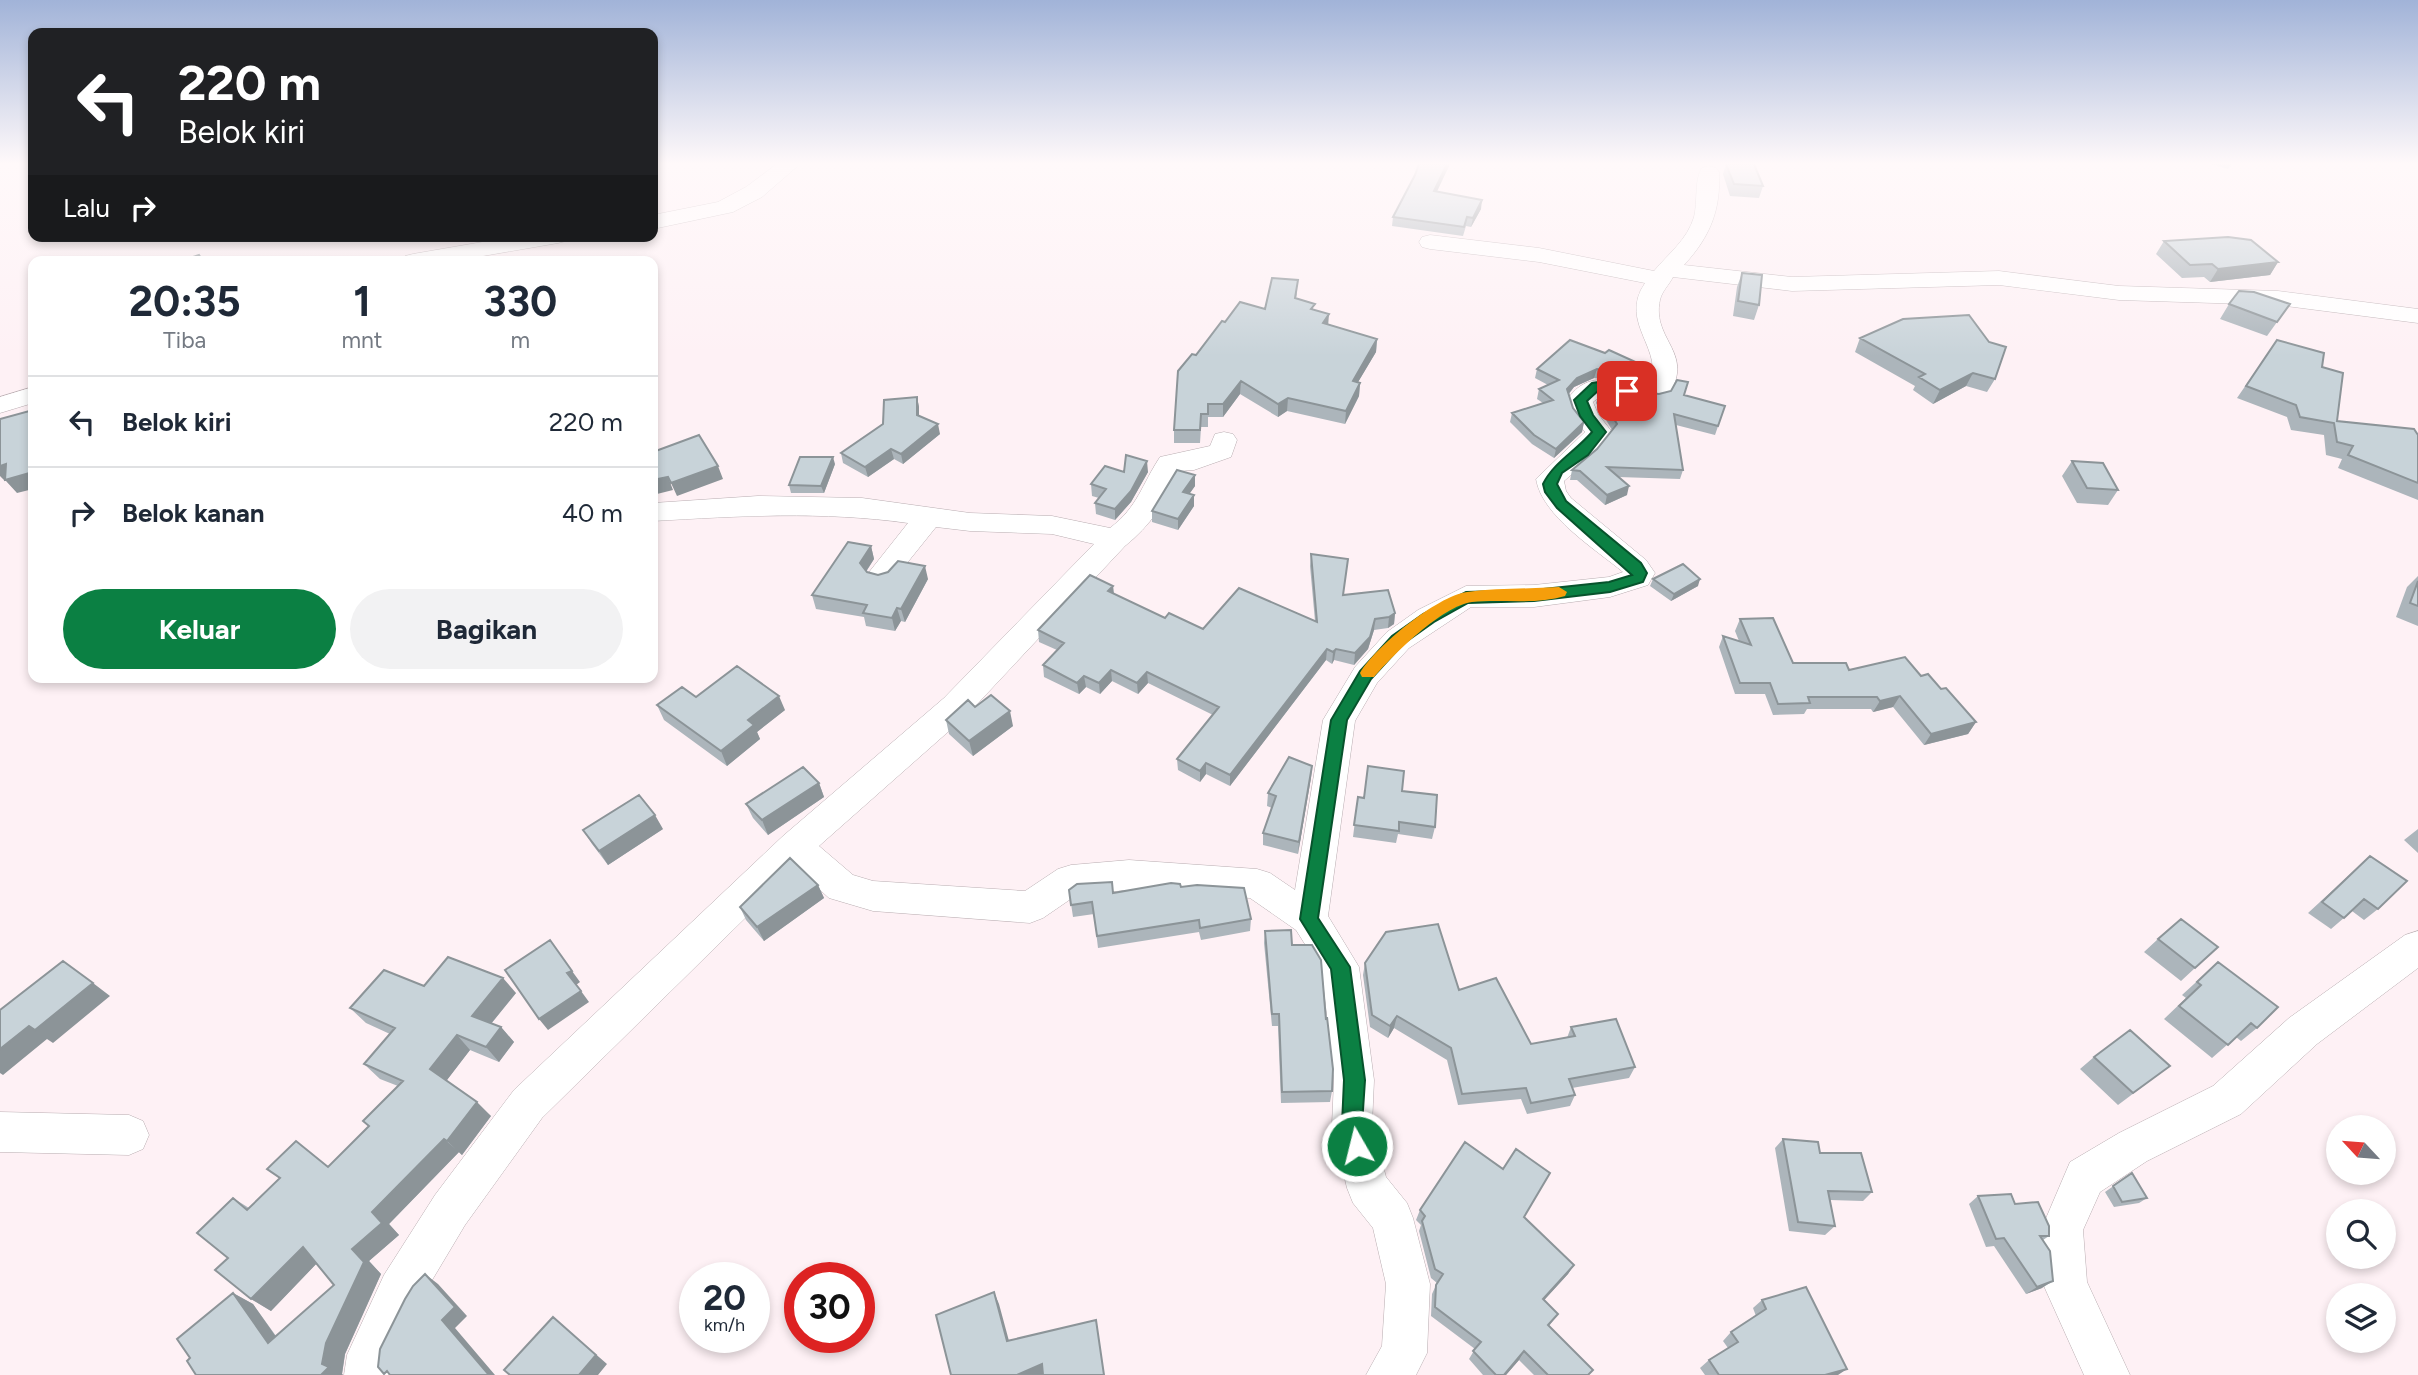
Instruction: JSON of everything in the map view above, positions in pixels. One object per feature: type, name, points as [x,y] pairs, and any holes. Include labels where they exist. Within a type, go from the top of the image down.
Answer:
[{"type":"street","points":[[1309,919],[1339,720],[1366,675],[1398,640],[1466,597],[1534,596],[1610,587],[1638,578],[1640,573],[1636,567],[1562,505],[1552,492],[1550,484],[1557,471],[1583,452],[1599,432],[1580,400],[1586,394],[1596,386],[1605,385],[1645,396],[1657,394],[1662,387],[1668,366],[1646,310],[1651,293],[1700,228]]},
{"type":"street","points":[[441,256],[523,242]]},
{"type":"street","points":[[1430,243],[1665,274],[1792,284],[1999,278],[2119,293],[2278,299],[2418,316]]},
{"type":"street","points":[[0,405],[28,397]]},
{"type":"street","points":[[367,1375],[370,1355],[400,1291],[450,1210],[528,1104],[795,846],[955,707],[1115,539],[1136,523],[1158,489],[1169,463],[1174,461],[1184,464],[1198,455],[1215,454],[1222,451],[1224,440]]},
{"type":"street","points":[[658,512],[758,505],[862,507],[970,522],[1052,525],[1115,539]]},
{"type":"street","points":[[881,576],[929,516]]},
{"type":"street","points":[[795,846],[842,887],[873,896],[1030,907],[1072,880],[1129,875],[1185,877],[1256,884],[1309,919],[1340,967],[1354,1080],[1352,1125],[1368,1188],[1391,1218],[1408,1284],[1404,1353],[1389,1375]]},
{"type":"street","points":[[2107,1375],[2066,1284],[2062,1230],[2085,1177],[2133,1147],[2227,1100],[2303,1031],[2418,947]]},
{"type":"street","points":[[0,1132],[129,1135]]},
{"type":"building","points":[[2228,237],[2251,240],[2278,262],[2218,269],[2212,264],[2190,265],[2164,241]]},
{"type":"building","points":[[1742,273],[1762,275],[1759,305],[1738,301]]},
{"type":"building","points":[[1272,278],[1298,280],[1295,298],[1315,304],[1311,309],[1329,314],[1323,323],[1377,339],[1353,381],[1360,383],[1346,411],[1288,398],[1278,404],[1241,381],[1223,404],[1208,404],[1208,414],[1201,414],[1200,430],[1174,430],[1178,371],[1192,354],[1196,355],[1240,302],[1265,309]]},
{"type":"building","points":[[2239,291],[2254,292],[2290,304],[2277,322],[2229,304]]},
{"type":"building","points":[[1969,315],[1989,342],[2006,347],[1995,379],[1973,373],[1940,390],[1919,377],[1925,374],[1860,338],[1903,319]]},
{"type":"building","points":[[1570,340],[1605,353],[1609,350],[1651,369],[1649,375],[1597,369],[1577,378],[1567,389],[1573,408],[1584,422],[1556,449],[1534,435],[1512,413],[1553,400],[1539,389],[1559,380],[1537,369]]},
{"type":"building","points":[[2277,340],[2324,353],[2322,367],[2343,373],[2337,421],[2414,429],[2418,435],[2418,483],[2348,455],[2353,446],[2337,442],[2334,423],[2300,417],[2296,405],[2246,386]]},
{"type":"building","points":[[1677,380],[1688,382],[1684,395],[1725,406],[1718,426],[1674,414],[1683,470],[1607,467],[1629,486],[1607,495],[1580,471],[1572,470],[1597,449],[1617,424],[1599,394],[1620,389],[1659,394],[1671,391]]},
{"type":"building","points":[[917,397],[917,415],[938,424],[901,454],[891,449],[865,467],[841,453],[883,424],[884,400]]},
{"type":"building","points":[[28,411],[28,473],[5,480],[6,464],[0,466],[0,419]]},
{"type":"building","points":[[699,435],[718,466],[671,483],[668,477],[658,479],[658,450]]},
{"type":"building","points":[[1126,455],[1147,461],[1131,491],[1115,509],[1095,503],[1106,489],[1091,484],[1105,466],[1124,472]]},
{"type":"building","points":[[800,457],[833,457],[821,486],[789,485]]},
{"type":"building","points":[[2072,461],[2103,463],[2118,490],[2087,488]]},
{"type":"building","points":[[1177,470],[1195,475],[1183,492],[1194,495],[1178,519],[1152,511]]},
{"type":"building","points":[[848,542],[871,546],[860,563],[867,572],[878,575],[888,572],[898,561],[925,566],[901,609],[897,608],[892,618],[863,613],[867,605],[812,595]]},
{"type":"building","points":[[1311,554],[1348,559],[1343,595],[1388,590],[1395,613],[1389,617],[1375,619],[1370,637],[1355,653],[1336,649],[1333,652],[1327,649],[1230,775],[1206,763],[1200,771],[1177,759],[1219,707],[1147,672],[1137,683],[1111,670],[1099,683],[1084,676],[1077,683],[1043,665],[1064,643],[1038,630],[1090,575],[1113,586],[1108,591],[1165,618],[1169,613],[1203,629],[1239,588],[1317,622]]},
{"type":"building","points":[[1683,564],[1700,579],[1674,594],[1653,579]]},
{"type":"building","points":[[2418,581],[2418,606],[2410,603]]},
{"type":"building","points":[[1773,618],[1793,663],[1846,663],[1849,670],[1905,657],[1921,676],[1928,674],[1941,689],[1946,688],[1976,722],[1931,734],[1900,696],[1880,701],[1877,697],[1808,697],[1810,703],[1778,704],[1770,683],[1740,683],[1723,636],[1751,645],[1740,619]]},
{"type":"building","points":[[737,666],[779,696],[748,720],[754,725],[721,751],[657,705],[682,687],[696,697]]},
{"type":"building","points":[[991,695],[1010,711],[969,741],[946,720],[968,700],[975,707]]},
{"type":"building","points":[[1289,757],[1312,766],[1299,842],[1263,833],[1276,796],[1268,793]]},
{"type":"building","points":[[1368,766],[1404,771],[1402,791],[1437,795],[1435,827],[1399,822],[1399,831],[1354,825],[1358,797],[1364,798]]},
{"type":"building","points":[[803,767],[819,783],[762,820],[746,804]]},
{"type":"building","points":[[639,795],[655,815],[599,851],[583,830]]},
{"type":"building","points":[[2370,856],[2407,881],[2378,909],[2364,899],[2344,918],[2322,902]]},
{"type":"building","points":[[790,858],[818,885],[757,927],[740,907]]},
{"type":"building","points":[[1112,882],[1113,893],[1171,883],[1180,884],[1181,887],[1197,885],[1244,888],[1251,919],[1200,928],[1199,920],[1097,936],[1092,902],[1071,905],[1069,890],[1077,884]]},
{"type":"building","points":[[2181,919],[2218,947],[2195,968],[2158,939]]},
{"type":"building","points":[[1438,924],[1459,990],[1496,978],[1531,1044],[1575,1036],[1571,1027],[1616,1019],[1635,1067],[1569,1079],[1575,1095],[1531,1103],[1526,1088],[1462,1094],[1451,1048],[1397,1016],[1390,1026],[1372,1015],[1365,963],[1386,932]]},
{"type":"building","points":[[1291,930],[1292,945],[1312,945],[1321,960],[1333,1069],[1332,1091],[1282,1092],[1279,1014],[1272,1014],[1265,931]]},
{"type":"building","points":[[550,940],[572,971],[567,973],[581,991],[539,1019],[505,970]]},
{"type":"building","points":[[448,957],[503,978],[472,1016],[501,1027],[486,1047],[457,1035],[430,1069],[477,1102],[447,1141],[444,1139],[372,1212],[382,1223],[352,1249],[364,1262],[326,1343],[322,1364],[329,1367],[321,1375],[196,1375],[187,1361],[190,1358],[177,1339],[233,1293],[268,1343],[334,1285],[303,1247],[251,1299],[215,1270],[228,1258],[197,1233],[233,1198],[247,1210],[280,1178],[267,1169],[296,1141],[328,1167],[369,1126],[363,1121],[403,1081],[364,1064],[395,1028],[350,1008],[384,970],[424,986]]},
{"type":"building","points":[[63,961],[93,983],[35,1030],[29,1026],[0,1049],[0,1010]]},
{"type":"building","points":[[2218,962],[2278,1007],[2257,1028],[2251,1023],[2228,1045],[2179,1006],[2201,985],[2197,982]]},
{"type":"building","points":[[2130,1030],[2170,1066],[2133,1093],[2094,1057]]},
{"type":"building","points":[[1783,1139],[1818,1142],[1820,1153],[1861,1153],[1872,1192],[1828,1191],[1835,1226],[1798,1222]]},
{"type":"building","points":[[1465,1142],[1503,1169],[1516,1149],[1550,1173],[1524,1217],[1574,1265],[1543,1299],[1558,1314],[1548,1325],[1593,1370],[1588,1375],[1548,1375],[1524,1351],[1504,1375],[1496,1375],[1473,1351],[1481,1342],[1435,1307],[1436,1285],[1443,1274],[1435,1269],[1422,1221],[1425,1216],[1420,1210]]},
{"type":"building","points":[[2132,1173],[2147,1198],[2122,1202],[2113,1186]]},
{"type":"building","points":[[2011,1194],[2015,1204],[2038,1202],[2049,1226],[2049,1236],[2040,1236],[2050,1251],[2053,1281],[2037,1287],[2004,1238],[1996,1239],[1978,1196]]},
{"type":"building","points":[[425,1274],[455,1307],[442,1320],[489,1375],[390,1375],[387,1371],[384,1374],[378,1367],[380,1349],[405,1299]]},
{"type":"building","points":[[1806,1287],[1847,1369],[1825,1375],[1719,1375],[1709,1360],[1738,1342],[1731,1332],[1766,1309],[1762,1300]]},
{"type":"building","points":[[994,1292],[1007,1341],[1096,1320],[1104,1375],[1043,1375],[1042,1364],[1017,1375],[951,1375],[936,1315]]},
{"type":"building","points":[[553,1317],[596,1355],[579,1375],[510,1375],[504,1370]]},
{"type":"slow traffic","points":[[1368,673],[1398,640],[1466,597],[1534,596],[1559,592]]},
{"type":"route","points":[[1357,1146],[1352,1125],[1354,1080],[1340,967],[1309,919],[1339,720],[1366,675],[1398,640],[1466,597],[1534,596],[1610,587],[1638,578],[1640,573],[1636,567],[1562,505],[1552,492],[1550,484],[1550,479],[1557,471],[1583,452],[1599,432],[1586,416],[1580,400],[1596,386],[1605,385],[1627,391]]}]
